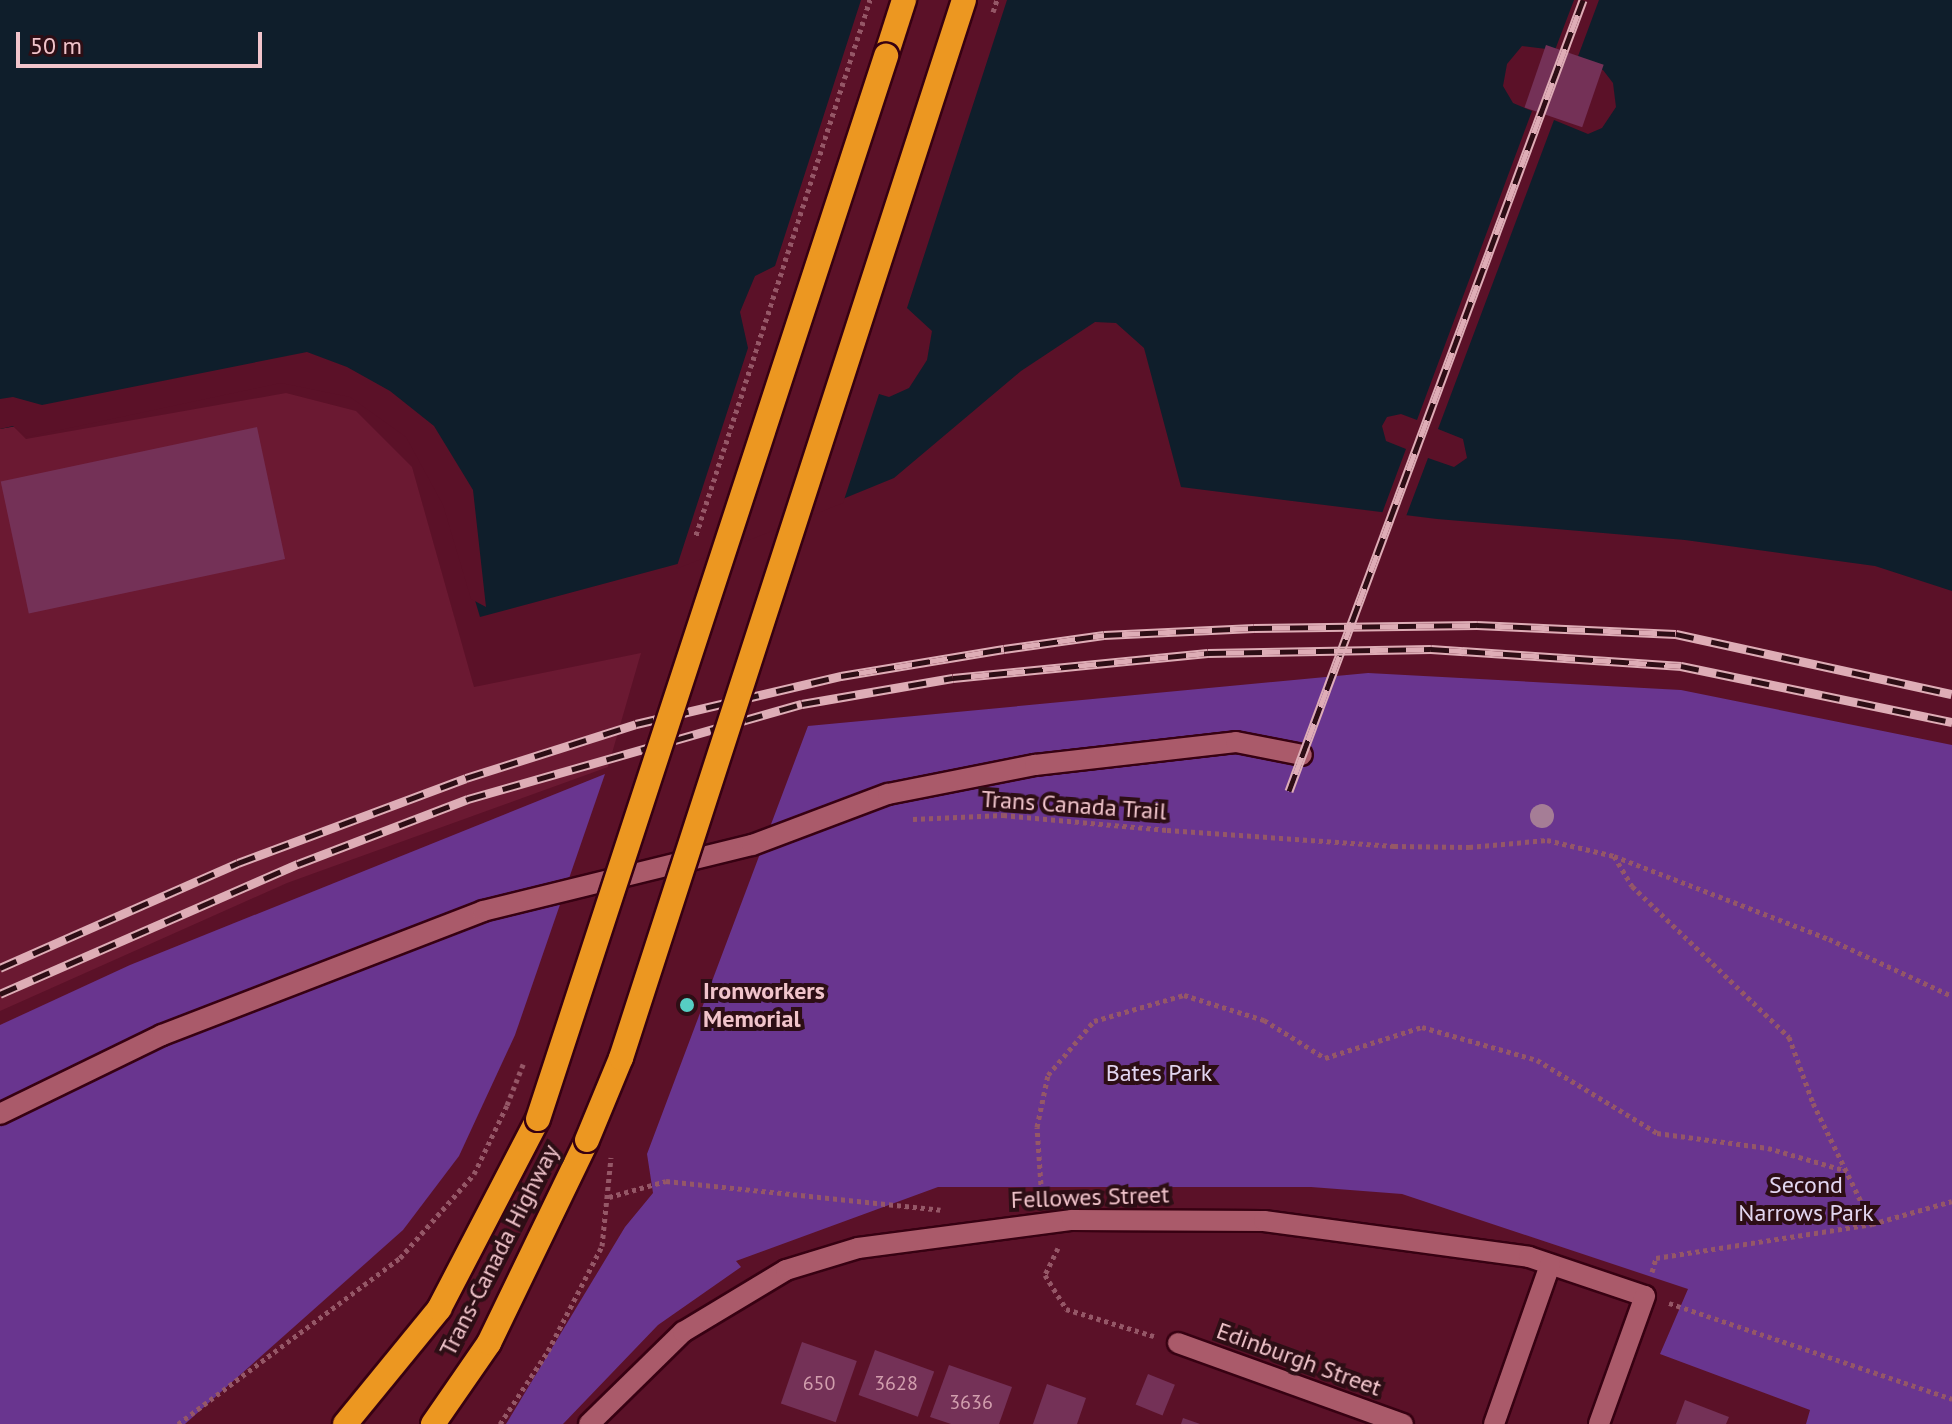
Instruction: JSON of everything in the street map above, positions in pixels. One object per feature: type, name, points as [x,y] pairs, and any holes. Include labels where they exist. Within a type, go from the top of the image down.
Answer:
[{"type":"highway","name":"Trans-Canada Highway","points":[[345,1424],[439,1309],[538,1119],[904,0]]},
{"type":"highway","name":"Trans-Canada Highway","points":[[433,1424],[489,1343],[587,1140],[621,1058],[964,0]]},
{"type":"street","points":[[0,1114],[162,1035],[483,911],[752,845],[888,794],[1035,765],[1236,742],[1302,755]]},
{"type":"street","name":"Fellowes Street","points":[[589,1424],[650,1361],[749,1288],[786,1270],[846,1251],[1043,1221],[1264,1221],[1550,1265],[1645,1296]]},
{"type":"street","points":[[1494,1424],[1550,1265]]},
{"type":"street","points":[[1599,1424],[1645,1296]]},
{"type":"street","name":"Edinburgh Street","points":[[1178,1343],[1403,1424]]},
{"type":"path","name":"Trans Canada Trail","points":[[904,819],[1003,815],[1394,846],[1469,847],[1547,840],[1614,856],[1829,939],[1952,996]]},
{"type":"path","points":[[1614,856],[1632,886],[1789,1037],[1872,1224]]},
{"type":"path","points":[[1043,1221],[1037,1127],[1048,1075],[1094,1021],[1184,995],[1264,1020],[1325,1058],[1422,1027],[1537,1060],[1657,1133],[1768,1148],[1847,1171]]},
{"type":"path","points":[[178,1424],[400,1258],[474,1174],[507,1105]]},
{"type":"path","points":[[500,1424],[548,1351],[602,1246],[612,1150]]},
{"type":"path","points":[[609,1197],[666,1181],[936,1208],[975,1230]]},
{"type":"path","points":[[1952,1201],[1872,1224],[1656,1258],[1645,1296],[1952,1399]]},
{"type":"path","points":[[1072,1220],[1045,1275],[1066,1309],[1178,1343]]},
{"type":"shaded area","points":[[286,393],[356,411],[412,467],[474,687],[641,653],[608,767],[287,883],[0,1011],[0,429],[13,426],[26,439]]},
{"type":"green space","points":[[1368,673],[1681,690],[1952,745],[1952,1424],[1806,1424],[1810,1410],[1660,1354],[1688,1289],[1402,1194],[1311,1187],[938,1187],[736,1261],[741,1267],[658,1325],[563,1424],[506,1424],[625,1227],[653,1193],[647,1154],[808,726]]},
{"type":"green space","points":[[605,774],[515,1035],[459,1156],[403,1230],[185,1424],[0,1424],[0,1025],[130,965]]},
{"type":"water","points":[[0,0],[1952,0],[1952,591],[1875,566],[1685,540],[1437,519],[1181,487],[1144,348],[1116,323],[1095,322],[1021,371],[894,478],[696,559],[480,617],[446,503],[409,435],[351,394],[281,379],[0,429]]},
{"type":"pier","points":[[861,0],[1007,0],[907,308],[932,331],[927,360],[909,388],[889,397],[879,394],[843,503],[676,569],[748,348],[740,312],[755,276],[775,266]]},
{"type":"pier","points":[[1574,0],[1599,0],[1577,59],[1603,70],[1613,83],[1616,107],[1602,128],[1588,134],[1554,120],[1438,429],[1463,439],[1467,458],[1454,467],[1428,458],[1405,519],[1381,516],[1406,449],[1386,441],[1382,426],[1387,417],[1401,414],[1417,420],[1532,111],[1513,103],[1503,86],[1507,64],[1522,46],[1555,50]]},
{"type":"pier","points":[[307,352],[347,367],[390,391],[434,426],[473,490],[486,607],[471,599],[443,505],[406,437],[350,397],[281,383],[27,437],[13,426],[0,429],[0,399],[13,397],[42,405]]},
{"type":"building","points":[[1546,45],[1604,65],[1582,127],[1525,107]]},
{"type":"building","points":[[257,427],[285,559],[29,614],[1,481]]},
{"type":"building","points":[[802,1342],[857,1361],[836,1422],[781,1403]]},
{"type":"building","points":[[875,1350],[934,1372],[918,1417],[859,1395]]},
{"type":"building","points":[[949,1365],[1012,1387],[999,1424],[951,1424],[930,1417]]},
{"type":"building","points":[[1148,1374],[1175,1385],[1163,1415],[1136,1405]]},
{"type":"building","points":[[1047,1384],[1086,1398],[1077,1424],[1033,1424]]},
{"type":"building","points":[[1685,1400],[1729,1417],[1726,1424],[1676,1424]]},
{"type":"building","points":[[1183,1418],[1200,1424],[1181,1424]]},
{"type":"railway","points":[[1289,791],[1583,0]]},
{"type":"railway","points":[[0,968],[238,863],[466,778],[636,724],[841,676],[1004,649],[1104,635],[1254,628],[1477,625],[1676,634],[1952,694]]},
{"type":"railway","points":[[0,994],[298,864],[468,799],[802,704],[953,678],[1208,653],[1431,649],[1681,666],[1952,722]]},
{"type":"place","name":"Ironworkers Memorial","points":[[687,1005]]},
{"type":"park label","name":"Bates Park","points":[[1159,1073]]},
{"type":"park label","name":"Second Narrows Park","points":[[1806,1199]]}]
